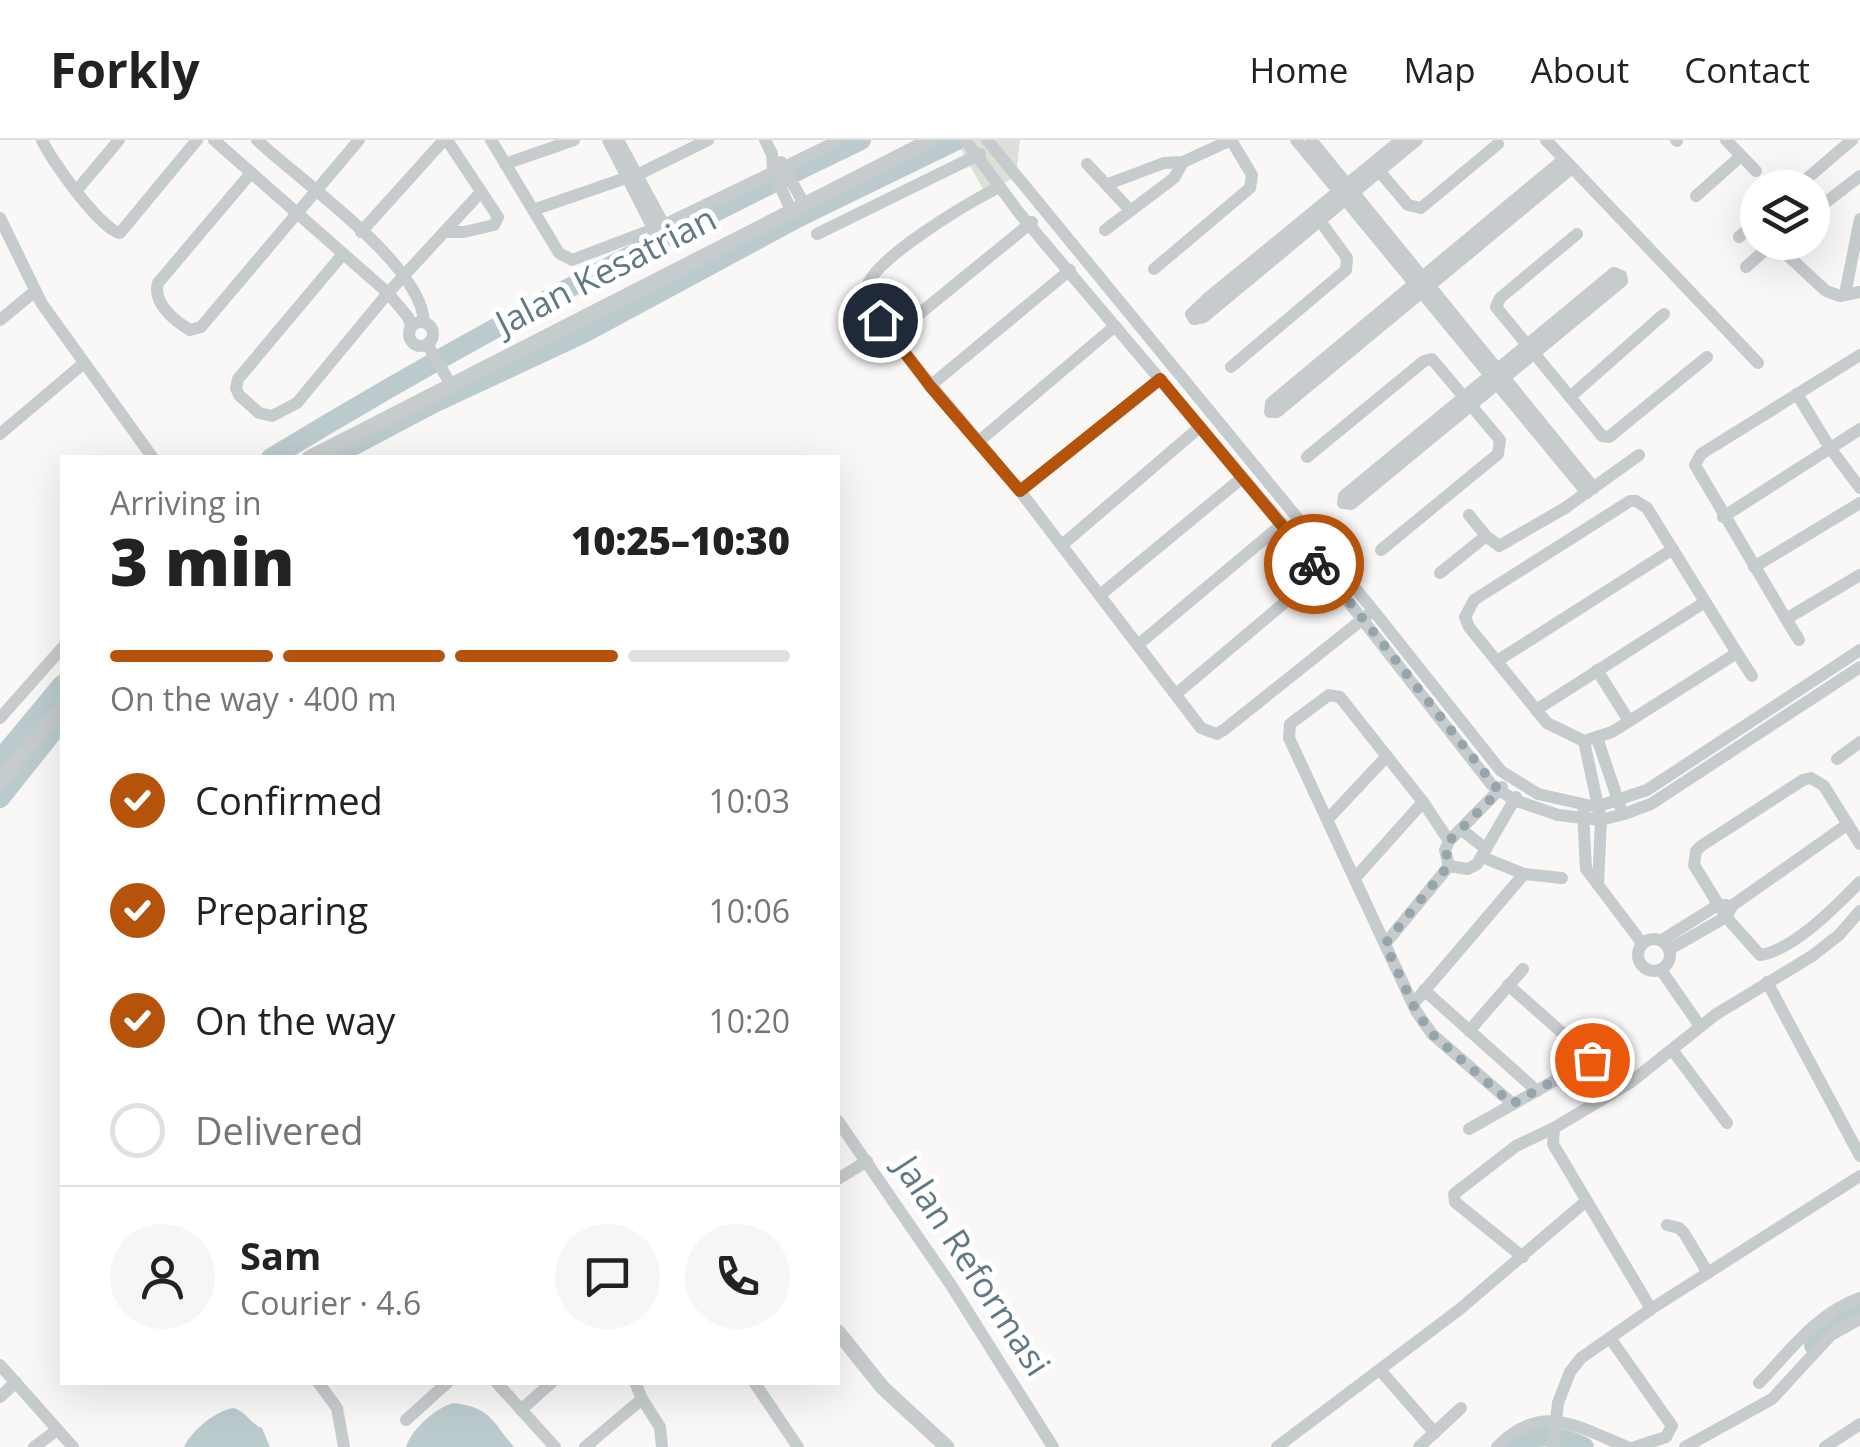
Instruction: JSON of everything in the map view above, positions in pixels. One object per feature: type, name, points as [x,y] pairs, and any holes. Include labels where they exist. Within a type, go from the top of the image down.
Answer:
[{"type":"street","points":[[42,140],[108,229],[120,232],[197,140]]},
{"type":"street","points":[[77,190],[118,140]]},
{"type":"street","points":[[214,140],[388,293],[408,317],[433,332],[432,350],[449,379]]},
{"type":"street","points":[[256,140],[273,145],[405,274],[423,304],[418,324],[408,335],[411,342],[432,350]]},
{"type":"street","points":[[251,173],[158,283],[158,299],[184,327],[196,331],[202,327],[360,140]]},
{"type":"street","points":[[361,232],[446,140],[496,213],[494,225],[446,232]]},
{"type":"street","points":[[491,140],[559,253],[572,260],[659,227],[781,172],[840,140]]},
{"type":"street","points":[[505,164],[574,140]]},
{"type":"street","points":[[608,140],[659,227]]},
{"type":"street","points":[[618,140],[632,176]]},
{"type":"street","points":[[533,210],[632,176],[686,145],[708,140]]},
{"type":"street","points":[[765,140],[796,204]]},
{"type":"street","name":"Jalan Kesatrian","points":[[337,450],[449,379],[931,140]]},
{"type":"street","points":[[1108,184],[1164,163],[1183,162],[1248,140]]},
{"type":"street","points":[[1296,140],[1346,191],[1591,490]]},
{"type":"street","points":[[1311,140],[1346,191]]},
{"type":"street","points":[[1376,167],[1401,140]]},
{"type":"street","points":[[1243,276],[1376,167],[1417,140]]},
{"type":"street","points":[[1546,140],[1758,363]]},
{"type":"street","points":[[1726,140],[1755,170]]},
{"type":"street","points":[[1817,170],[1852,140]]},
{"type":"street","points":[[817,234],[970,148],[990,143],[1229,436],[1398,653],[1515,781],[1560,801],[1591,812],[1647,790],[1799,699],[1860,668]]},
{"type":"street","points":[[1154,270],[1250,188],[1252,176],[1232,143]]},
{"type":"street","points":[[1376,167],[1408,205],[1421,208],[1498,144]]},
{"type":"street","points":[[970,148],[1024,219],[1281,526],[1321,572],[1357,600]]},
{"type":"street","points":[[1696,196],[1741,156]]},
{"type":"street","points":[[1105,230],[1174,178],[1183,162]]},
{"type":"street","points":[[1339,354],[1277,412],[1270,412],[1271,403],[1339,354],[1568,163]]},
{"type":"street","points":[[1087,164],[1129,209]]},
{"type":"street","points":[[1830,199],[1860,176]]},
{"type":"street","points":[[999,186],[928,229],[866,283],[868,302],[930,386],[1020,491],[1200,728],[1217,734],[1368,614]]},
{"type":"street","points":[[343,254],[238,379],[236,388],[247,404],[266,416],[297,402],[388,293],[481,192]]},
{"type":"street","points":[[891,337],[1040,206]]},
{"type":"street","points":[[1232,367],[1346,270],[1349,262],[1317,216]]},
{"type":"street","points":[[0,218],[34,292],[151,455]]},
{"type":"street","points":[[1845,294],[1860,219]]},
{"type":"street","points":[[1578,234],[1496,302],[1498,312],[1602,436],[1609,437],[1707,356]]},
{"type":"street","points":[[1746,267],[1754,260]]},
{"type":"street","points":[[1792,260],[1826,291],[1860,292]]},
{"type":"street","points":[[930,386],[1070,270]]},
{"type":"street","points":[[0,320],[34,292]]},
{"type":"street","points":[[1397,460],[1591,299]]},
{"type":"street","points":[[1570,397],[1664,314]]},
{"type":"street","points":[[978,442],[1115,326]]},
{"type":"street","points":[[1138,352],[1150,342]]},
{"type":"street","points":[[1799,640],[1723,517],[1698,472],[1697,459],[1860,355]]},
{"type":"street","points":[[1307,457],[1424,361],[1432,359],[1500,440],[1498,454],[1381,550]]},
{"type":"street","points":[[0,434],[84,363]]},
{"type":"street","points":[[1020,491],[1160,379]]},
{"type":"street","points":[[1797,394],[1860,488]]},
{"type":"street","points":[[1062,545],[1200,427]]},
{"type":"street","points":[[1723,517],[1860,429]]},
{"type":"street","points":[[1217,447],[1229,436]]},
{"type":"street","points":[[1228,460],[1240,450]]},
{"type":"street","points":[[1469,515],[1494,545],[1505,544],[1639,455]]},
{"type":"street","points":[[1100,595],[1242,478]]},
{"type":"street","points":[[1624,814],[1591,740],[1547,723],[1469,628],[1465,617],[1474,600],[1636,501],[1647,508],[1752,676]]},
{"type":"street","points":[[1754,567],[1860,503]]},
{"type":"street","points":[[1139,644],[1281,526]]},
{"type":"street","points":[[1440,573],[1486,536]]},
{"type":"street","points":[[1497,661],[1673,549]]},
{"type":"street","points":[[1176,694],[1321,572]]},
{"type":"street","points":[[1786,619],[1860,574]]},
{"type":"street","points":[[1536,710],[1705,602]]},
{"type":"street","points":[[0,718],[60,650]]},
{"type":"street","points":[[1398,653],[1438,718],[1499,791],[1558,815],[1624,814],[1651,804],[1799,699],[1860,650]]},
{"type":"street","points":[[1591,740],[1630,721],[1737,653]]},
{"type":"street","points":[[1596,670],[1630,721]]},
{"type":"street","points":[[1449,841],[1344,701],[1328,695],[1290,724],[1289,738],[1385,944],[1432,1034],[1512,1104]]},
{"type":"street","points":[[0,781],[60,709]]},
{"type":"street","points":[[1438,718],[1450,709]]},
{"type":"street","points":[[1591,740],[1591,812],[1598,886],[1642,943]]},
{"type":"street","points":[[1836,759],[1859,746]]},
{"type":"street","points":[[1328,819],[1386,756]]},
{"type":"street","points":[[1860,844],[1818,780],[1803,780],[1696,851],[1694,865],[1756,954],[1764,955],[1816,923],[1860,882]]},
{"type":"street","points":[[1385,944],[1448,866],[1449,841],[1499,791],[1515,781]]},
{"type":"street","points":[[1448,866],[1468,869],[1484,853],[1514,800],[1515,781]]},
{"type":"street","points":[[1355,878],[1423,802]]},
{"type":"street","points":[[1666,944],[1671,957],[1662,970],[1652,971],[1639,960],[1638,951],[1648,939],[1666,944],[1725,909],[1848,824]]},
{"type":"street","points":[[1462,830],[1484,853],[1524,874],[1562,878]]},
{"type":"street","points":[[1414,1003],[1524,874]]},
{"type":"street","points":[[1523,1258],[1455,1202],[1454,1194],[1516,1146],[1632,1082],[1700,1026],[1829,944],[1860,910]]},
{"type":"street","points":[[1469,1031],[1523,969]]},
{"type":"street","points":[[1662,970],[1700,1026]]},
{"type":"street","points":[[1768,982],[1860,1156]]},
{"type":"street","points":[[1508,984],[1592,1060]]},
{"type":"street","points":[[1424,990],[1536,1091]]},
{"type":"street","points":[[1469,1129],[1616,1046]]},
{"type":"street","points":[[1673,1051],[1727,1122]]},
{"type":"street","name":"Jalan Reformasi","points":[[840,1124],[951,1285],[1052,1447]]},
{"type":"street","points":[[1554,1128],[1553,1144],[1651,1309]]},
{"type":"street","points":[[840,1178],[867,1160]]},
{"type":"street","points":[[1556,1445],[1554,1422],[1558,1402],[1570,1372],[1581,1358],[1860,1176]]},
{"type":"street","points":[[1277,1447],[1523,1258],[1585,1202]]},
{"type":"street","points":[[1667,1225],[1684,1233],[1708,1274]]},
{"type":"street","points":[[1758,1383],[1821,1319],[1840,1305],[1860,1298]]},
{"type":"street","points":[[1685,1447],[1772,1399],[1831,1336],[1860,1319]]},
{"type":"street","points":[[840,1335],[882,1388],[947,1447]]},
{"type":"street","points":[[1610,1338],[1672,1426],[1666,1437],[1636,1447]]},
{"type":"street","points":[[0,1365],[73,1447]]},
{"type":"street","points":[[1380,1370],[1435,1433]]},
{"type":"street","points":[[0,1397],[16,1382]]},
{"type":"street","points":[[320,1385],[337,1408],[344,1447]]},
{"type":"street","points":[[406,1420],[445,1385]]},
{"type":"street","points":[[499,1385],[555,1447]]},
{"type":"street","points":[[522,1410],[549,1385]]},
{"type":"street","points":[[636,1385],[660,1427],[662,1447]]},
{"type":"street","points":[[756,1385],[798,1447]]},
{"type":"street","points":[[585,1447],[642,1399]]},
{"type":"street","points":[[1419,1447],[1460,1408]]},
{"type":"street","points":[[1498,1447],[1526,1426],[1554,1422],[1569,1422],[1627,1447]]},
{"type":"street","points":[[1825,1447],[1860,1424]]},
{"type":"street","points":[[34,1447],[57,1430]]},
{"type":"shaded area","points":[[956,140],[1020,140],[1016,176],[986,195]]},
{"type":"shaded area","points":[[454,1403],[483,1412],[514,1447],[406,1447],[425,1420]]},
{"type":"shaded area","points":[[234,1408],[262,1428],[270,1447],[184,1447],[205,1422]]},
{"type":"waterway","points":[[276,455],[562,292],[861,140]]},
{"type":"waterway","points":[[336,455],[434,403],[584,333],[799,217],[957,140]]},
{"type":"waterway","points":[[0,760],[60,687]]},
{"type":"waterway","points":[[0,798],[60,723]]},
{"type":"waterway","points":[[1814,1345],[1840,1320],[1860,1312]]},
{"type":"waterway","points":[[1515,1447],[1531,1438],[1549,1436],[1584,1447]]},
{"type":"way so far","points":[[1314,564],[1352,605],[1499,791],[1449,841],[1448,866],[1385,944],[1416,1011],[1432,1034],[1512,1104],[1592,1060]]},
{"type":"route","points":[[880,320],[930,386],[1020,491],[1160,379],[1314,564]]}]
